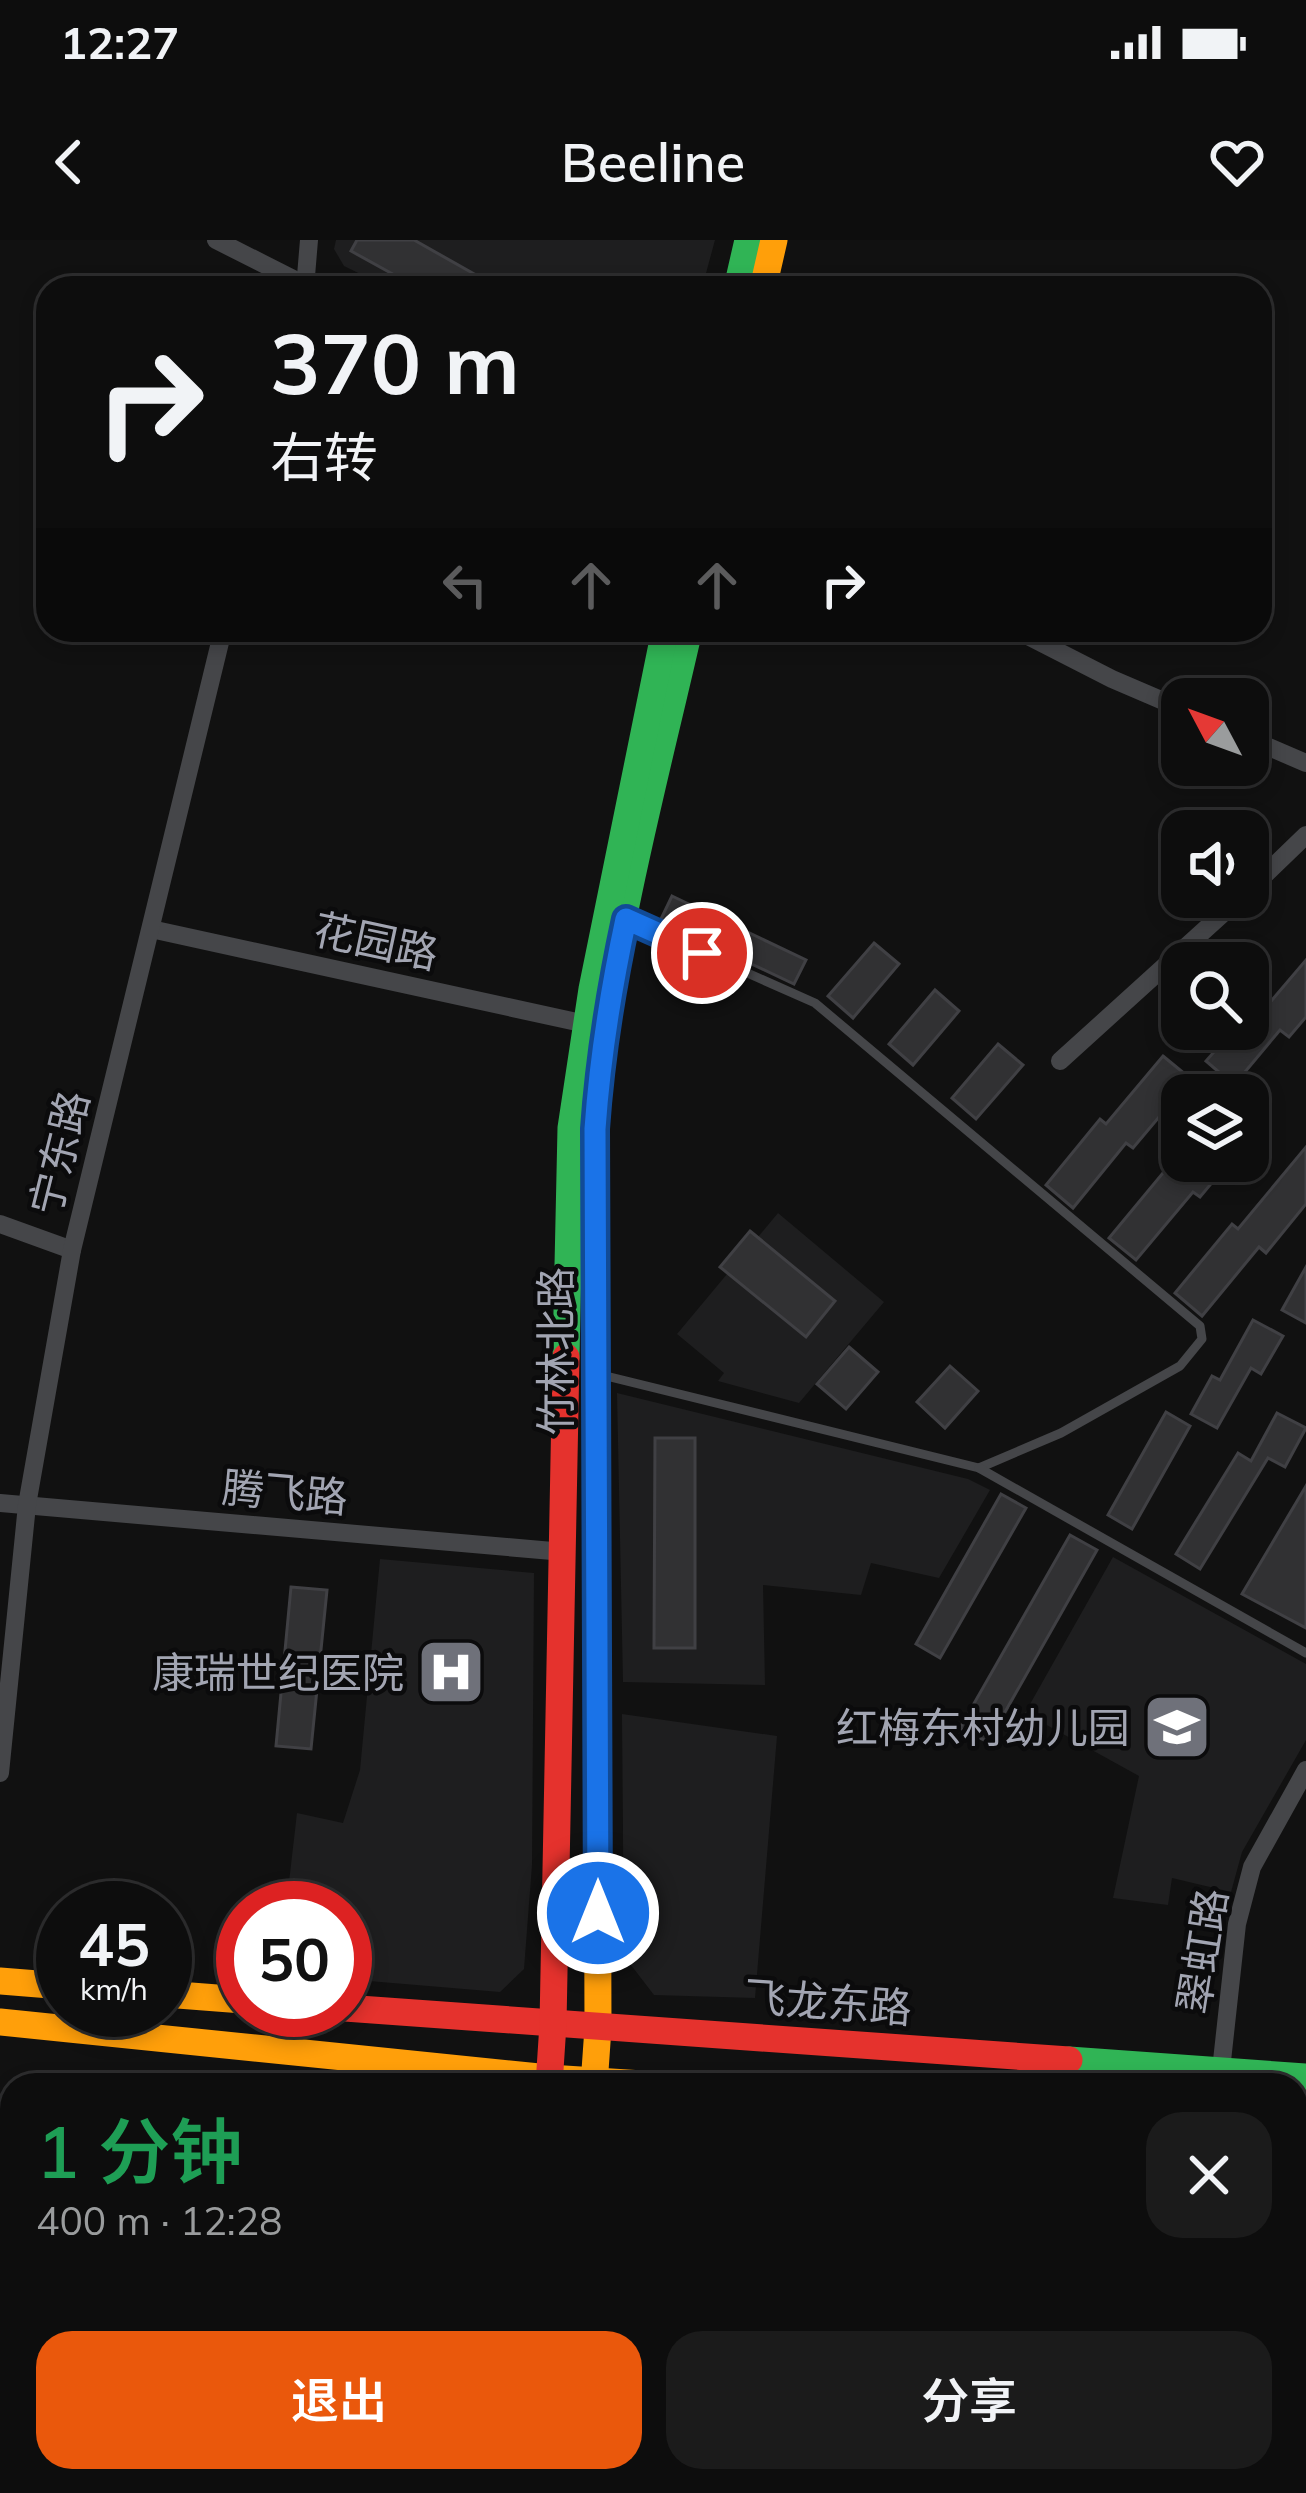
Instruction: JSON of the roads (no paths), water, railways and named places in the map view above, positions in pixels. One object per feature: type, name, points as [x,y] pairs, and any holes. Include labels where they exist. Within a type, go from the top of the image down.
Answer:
[{"type":"main road","points":[[740,276],[748,240]]},
{"type":"main road","points":[[766,276],[774,240]]},
{"type":"main road","name":"竹林北路","points":[[550,2073],[571,1128],[586,1024],[663,642]]},
{"type":"main road","name":"竹林北路","points":[[596,2073],[595,1129],[610,995],[686,642]]},
{"type":"main road","points":[[0,1981],[36,1984]]},
{"type":"main road","name":"飞龙东路","points":[[372,2010],[1159,2073]]},
{"type":"main road","points":[[0,2022],[467,2073]]},
{"type":"street","points":[[215,240],[285,276]]},
{"type":"street","points":[[307,276],[309,240]]},
{"type":"street","name":"宁东路","points":[[0,1773],[27,1505],[72,1250],[220,642]]},
{"type":"street","points":[[1040,642],[1161,700]]},
{"type":"street","points":[[1269,747],[1306,763]]},
{"type":"street","points":[[1269,871],[1306,835]]},
{"type":"street","points":[[1060,1061],[1217,918]]},
{"type":"street","name":"花园路","points":[[151,929],[586,1024]]},
{"type":"street","points":[[0,1224],[72,1250]]},
{"type":"street","name":"腾飞路","points":[[0,1503],[564,1552]]},
{"type":"street","name":"翠虹路","points":[[1222,2073],[1237,1924],[1252,1867],[1306,1770]]},
{"type":"lane","points":[[626,919],[815,1004],[1200,1326],[1202,1339],[1180,1366],[1061,1432],[979,1468]]},
{"type":"lane","points":[[597,1373],[979,1468],[1306,1653]]},
{"type":"place","name":"康瑞世纪医院","points":[[451,1672]]},
{"type":"place","name":"红梅东村幼儿园","points":[[1177,1727]]}]
